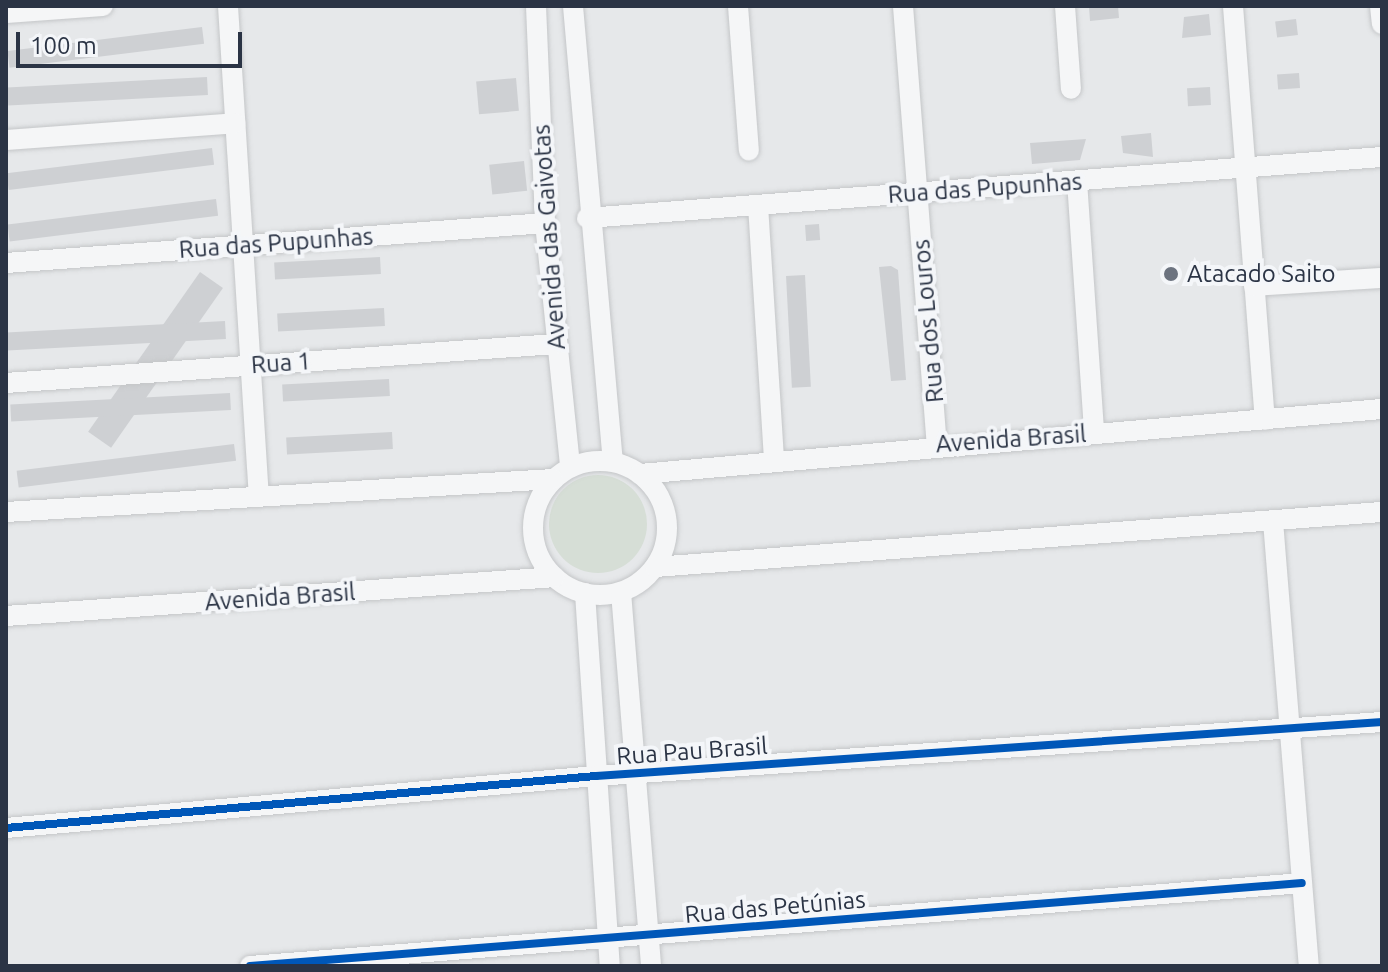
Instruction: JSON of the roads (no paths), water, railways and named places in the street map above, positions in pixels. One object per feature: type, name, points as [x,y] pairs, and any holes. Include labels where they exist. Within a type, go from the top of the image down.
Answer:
[{"type":"street","points":[[6,13],[103,6]]},
{"type":"street","points":[[228,6],[259,492]]},
{"type":"street","name":"Avenida das Gaivotas","points":[[536,6],[545,223],[570,467]]},
{"type":"street","name":"Avenida das Gaivotas","points":[[573,6],[587,218],[613,461]]},
{"type":"street","points":[[738,6],[749,151]]},
{"type":"street","name":"Rua dos Louros","points":[[903,6],[937,445]]},
{"type":"street","points":[[1065,6],[1071,89]]},
{"type":"street","points":[[1233,6],[1265,420]]},
{"type":"street","points":[[1380,6],[1382,24]]},
{"type":"street","points":[[6,140],[235,123]]},
{"type":"street","name":"Rua das Pupunhas","points":[[587,218],[1246,170],[1382,157]]},
{"type":"street","points":[[1077,181],[1094,433]]},
{"type":"street","points":[[758,205],[774,459]]},
{"type":"street","name":"Rua das Pupunhas","points":[[6,263],[545,223]]},
{"type":"street","points":[[1254,286],[1382,278]]},
{"type":"street","name":"Rua 1","points":[[6,383],[556,344]]},
{"type":"street","name":"Avenida Brasil","points":[[640,474],[774,459],[1382,409]]},
{"type":"street","points":[[655,567],[668,524],[663,501],[640,474],[613,461],[570,467],[553,479],[533,517],[534,539],[555,577],[585,593],[621,592],[655,567],[1382,512]]},
{"type":"street","points":[[6,512],[259,492],[553,479]]},
{"type":"street","points":[[1273,521],[1309,966]]},
{"type":"street","name":"Avenida Brasil","points":[[6,616],[555,577]]},
{"type":"street","points":[[621,592],[651,966]]},
{"type":"street","points":[[585,593],[610,966]]},
{"type":"street","name":"Rua Pau Brasil","points":[[6,828],[596,776],[636,776],[1382,722]]},
{"type":"street","name":"Rua das Petúnias","points":[[250,966],[608,938],[649,938],[1302,883]]},
{"type":"place","name":"Atacado Saito","points":[[1171,274]]}]
